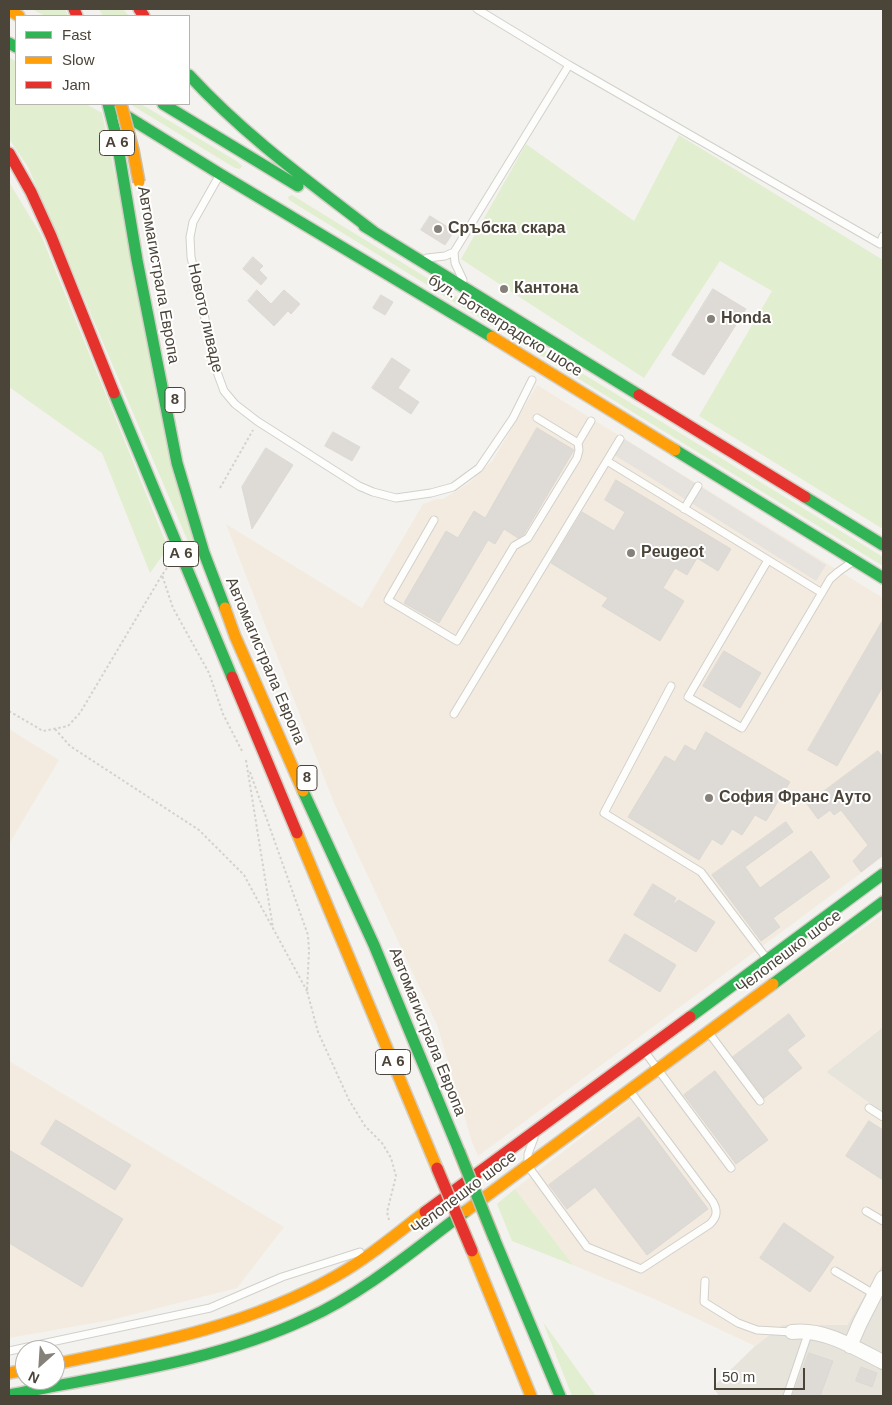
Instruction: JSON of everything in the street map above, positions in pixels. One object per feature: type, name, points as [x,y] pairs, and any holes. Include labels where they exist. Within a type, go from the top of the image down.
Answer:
[{"type":"main road","points":[[190,76],[209,98],[246,133],[378,235]]},
{"type":"main road","name":"Автомагистрала Европа","points":[[108,105],[116,135],[137,260],[177,463],[198,534],[235,636],[307,801],[374,945],[560,1396]]},
{"type":"main road","name":"бул. Ботевградско шосе","points":[[110,105],[220,174],[420,293],[883,578]]},
{"type":"main road","points":[[121,105],[140,187]]},
{"type":"main road","name":"бул. Ботевградско шосе","points":[[165,105],[883,545]]},
{"type":"main road","name":"A 6","points":[[9,153],[31,192],[51,236],[111,386],[531,1396]]},
{"type":"main road","name":"8","points":[[166,347],[182,429]]},
{"type":"main road","name":"8","points":[[270,688],[328,827],[374,945]]},
{"type":"main road","name":"Челопешко шосе","points":[[65,1362],[161,1342],[211,1329],[300,1295],[337,1276],[382,1245],[883,874]]},
{"type":"main road","name":"Челопешко шосе","points":[[9,1395],[169,1363],[217,1351],[269,1335],[309,1318],[372,1281],[883,902]]},
{"type":"street","points":[[850,1346],[883,1278]]},
{"type":"street","points":[[792,1332],[809,1331],[825,1335],[883,1362]]},
{"type":"lane","points":[[478,9],[569,65],[880,244],[883,236]]},
{"type":"lane","points":[[412,256],[431,258],[446,256],[454,252],[569,65]]},
{"type":"lane","name":"Новото ливаде","points":[[220,174],[193,222],[190,237],[191,257],[217,372],[224,391],[235,404],[258,421],[361,487],[396,498],[431,493],[453,487],[479,468],[513,418],[532,380]]},
{"type":"lane","points":[[454,252],[455,263],[463,280],[475,295]]},
{"type":"lane","points":[[537,418],[578,443]]},
{"type":"lane","points":[[434,520],[388,600],[457,641],[514,546],[528,538],[577,458],[578,443],[591,421]]},
{"type":"lane","points":[[454,714],[620,439]]},
{"type":"lane","points":[[607,461],[822,593]]},
{"type":"lane","points":[[684,509],[698,486]]},
{"type":"lane","points":[[768,560],[688,697],[742,728],[830,579],[855,560]]},
{"type":"lane","points":[[671,686],[604,813],[702,872],[767,960]]},
{"type":"lane","points":[[708,1032],[760,1101]]},
{"type":"lane","points":[[644,1050],[731,1168]]},
{"type":"lane","points":[[538,1128],[528,1154],[528,1166],[587,1247],[641,1269],[710,1224],[717,1214],[712,1202],[630,1090]]},
{"type":"lane","points":[[869,1108],[883,1117]]},
{"type":"lane","points":[[866,1211],[883,1221]]},
{"type":"lane","points":[[9,1350],[210,1308],[282,1277],[382,1245]]},
{"type":"lane","points":[[835,1272],[874,1294]]},
{"type":"lane","points":[[705,1281],[704,1302],[738,1323],[757,1330],[792,1332]]},
{"type":"lane","points":[[787,1396],[809,1331]]},
{"type":"path","points":[[220,488],[258,421]]},
{"type":"path","points":[[9,711],[43,732],[68,726],[80,713],[167,568]]},
{"type":"path","points":[[162,575],[173,608],[209,673],[223,714],[246,759],[308,935],[307,991]]},
{"type":"path","points":[[55,729],[70,746],[199,830],[244,875],[307,991],[318,1032],[349,1100],[365,1126],[382,1142],[391,1158],[396,1176],[387,1212],[394,1236]]},
{"type":"path","points":[[246,759],[274,930]]},
{"type":"shaded area","points":[[537,385],[883,598],[883,857],[478,1156],[472,1142],[437,1025],[334,803],[226,524],[362,608],[423,504],[436,499],[443,499],[469,483],[493,460]]},
{"type":"shaded area","points":[[618,435],[826,565],[816,581],[608,451]]},
{"type":"shaded area","points":[[9,729],[59,760],[9,844]]},
{"type":"shaded area","points":[[883,914],[883,1027],[826,1072],[883,1113],[883,1263],[847,1325],[782,1325],[755,1346],[659,1301],[573,1265],[515,1189],[698,1047]]},
{"type":"shaded area","points":[[883,1027],[883,1113],[826,1072]]},
{"type":"shaded area","points":[[9,1061],[284,1227],[237,1288],[111,1320],[9,1338]]},
{"type":"shaded area","points":[[883,1263],[883,1396],[719,1396],[713,1387],[755,1346],[782,1325],[847,1325]]},
{"type":"green space","points":[[32,9],[65,9],[68,15],[43,15]]},
{"type":"green space","points":[[99,9],[123,9],[128,15],[102,15]]},
{"type":"green space","points":[[9,57],[15,61],[15,105],[88,105],[102,113],[198,565],[28,167],[9,139]]},
{"type":"green space","points":[[132,105],[143,105],[242,166],[240,169],[235,168]]},
{"type":"green space","points":[[679,135],[883,260],[883,529],[699,416],[772,291],[720,261],[644,378],[461,259],[526,144],[634,221]]},
{"type":"green space","points":[[9,182],[41,235],[168,548],[150,573],[102,453],[9,387]]},
{"type":"green space","points":[[292,195],[432,281],[429,286],[289,200],[288,197]]},
{"type":"green space","points":[[439,286],[883,557],[883,566],[436,291]]},
{"type":"green space","points":[[515,1189],[573,1265],[512,1241],[497,1204]]},
{"type":"green space","points":[[543,1322],[596,1396],[572,1396]]},
{"type":"building","points":[[430,216],[454,231],[445,245],[421,230]]},
{"type":"building","points":[[253,257],[263,266],[259,270],[267,278],[261,285],[243,269]]},
{"type":"building","points":[[713,289],[746,309],[704,375],[672,355]]},
{"type":"building","points":[[257,290],[271,304],[284,290],[300,304],[291,314],[288,311],[274,326],[248,301]]},
{"type":"building","points":[[381,295],[393,302],[385,315],[373,308]]},
{"type":"building","points":[[392,358],[410,370],[398,388],[419,402],[411,414],[372,388]]},
{"type":"building","points":[[537,428],[574,450],[524,534],[518,538],[504,529],[495,544],[488,540],[439,623],[404,603],[446,531],[458,538],[474,511],[485,518]]},
{"type":"building","points":[[333,432],[360,447],[352,461],[325,446]]},
{"type":"building","points":[[266,448],[293,465],[252,529],[242,487]]},
{"type":"building","points":[[616,480],[731,549],[718,571],[697,558],[687,575],[675,568],[663,588],[684,601],[660,641],[602,606],[608,598],[551,563],[582,512],[614,531],[625,512],[605,500]]},
{"type":"building","points":[[883,620],[883,686],[837,766],[808,750]]},
{"type":"building","points":[[724,651],[761,673],[740,708],[703,686]]},
{"type":"building","name":"София Франс Ауто","points":[[706,732],[790,782],[766,821],[755,815],[742,835],[732,829],[722,845],[712,839],[699,860],[628,817],[665,756],[675,762],[685,745],[695,751]]},
{"type":"building","points":[[878,751],[883,757],[883,855],[861,872],[853,861],[868,845],[841,810],[834,815],[830,810],[818,819],[807,804]]},
{"type":"building","points":[[786,822],[793,832],[745,867],[760,888],[811,851],[830,877],[773,918],[780,927],[761,941],[712,875]]},
{"type":"building","points":[[653,884],[676,898],[672,905],[679,900],[715,922],[696,952],[634,915]]},
{"type":"building","points":[[625,934],[676,965],[660,992],[609,961]]},
{"type":"building","points":[[789,1014],[805,1036],[787,1050],[802,1068],[764,1098],[733,1057]]},
{"type":"building","points":[[715,1071],[768,1140],[736,1164],[684,1095]]},
{"type":"building","points":[[639,1117],[708,1209],[647,1255],[595,1187],[567,1209],[549,1185]]},
{"type":"building","points":[[56,1120],[131,1165],[115,1190],[41,1144]]},
{"type":"building","points":[[869,1121],[883,1130],[883,1180],[846,1156]]},
{"type":"building","points":[[9,1150],[123,1219],[82,1287],[9,1243]]},
{"type":"building","points":[[784,1223],[834,1257],[810,1292],[760,1258]]},
{"type":"building","points":[[809,1353],[833,1361],[820,1396],[793,1396]]},
{"type":"building","points":[[861,1367],[877,1373],[872,1387],[856,1381]]},
{"type":"traffic: fast","points":[[9,43],[15,46]]},
{"type":"traffic: fast","points":[[190,76],[256,139],[378,235]]},
{"type":"traffic: fast","points":[[108,105],[116,135],[137,260],[177,463],[204,553],[225,608]]},
{"type":"traffic: fast","points":[[165,105],[298,186]]},
{"type":"traffic: fast","points":[[115,109],[492,337]]},
{"type":"traffic: fast","points":[[364,226],[639,395]]},
{"type":"traffic: fast","points":[[114,393],[232,677]]},
{"type":"traffic: fast","points":[[675,450],[883,578]]},
{"type":"traffic: fast","points":[[805,497],[883,545]]},
{"type":"traffic: fast","points":[[303,791],[374,945],[459,1151]]},
{"type":"traffic: fast","points":[[690,1017],[883,874]]},
{"type":"traffic: fast","points":[[773,984],[883,902]]},
{"type":"traffic: fast","points":[[459,1151],[494,1238]]},
{"type":"traffic: fast","points":[[9,1395],[160,1366],[198,1357],[271,1334],[306,1319],[369,1283],[466,1211]]},
{"type":"traffic: fast","points":[[494,1238],[560,1396]]},
{"type":"traffic: slow","points":[[9,10],[17,15]]},
{"type":"traffic: slow","points":[[121,105],[139,182]]},
{"type":"traffic: slow","points":[[492,337],[675,450]]},
{"type":"traffic: slow","points":[[225,608],[235,636],[303,791]]},
{"type":"traffic: slow","points":[[297,833],[437,1168]]},
{"type":"traffic: slow","points":[[466,1211],[773,984]]},
{"type":"traffic: slow","points":[[65,1362],[164,1341],[234,1321],[269,1308],[303,1293],[348,1269],[382,1246],[425,1212]]},
{"type":"traffic: slow","points":[[472,1251],[531,1396]]},
{"type":"traffic: slow","points":[[9,1373],[15,1372]]},
{"type":"traffic: jam","points":[[74,9],[77,15]]},
{"type":"traffic: jam","points":[[139,9],[143,15]]},
{"type":"traffic: jam","points":[[9,153],[31,192],[51,236],[114,393]]},
{"type":"traffic: jam","points":[[639,395],[805,497]]},
{"type":"traffic: jam","points":[[232,677],[297,833]]},
{"type":"traffic: jam","points":[[425,1212],[690,1017]]},
{"type":"traffic: jam","points":[[437,1168],[472,1251]]},
{"type":"place","name":"Сръбска скара","points":[[438,229]]},
{"type":"place","name":"Кантона","points":[[504,289]]},
{"type":"place","name":"Honda","points":[[711,319]]},
{"type":"place","name":"Peugeot","points":[[631,553]]},
{"type":"place","name":"София Франс Ауто","points":[[709,798]]}]
